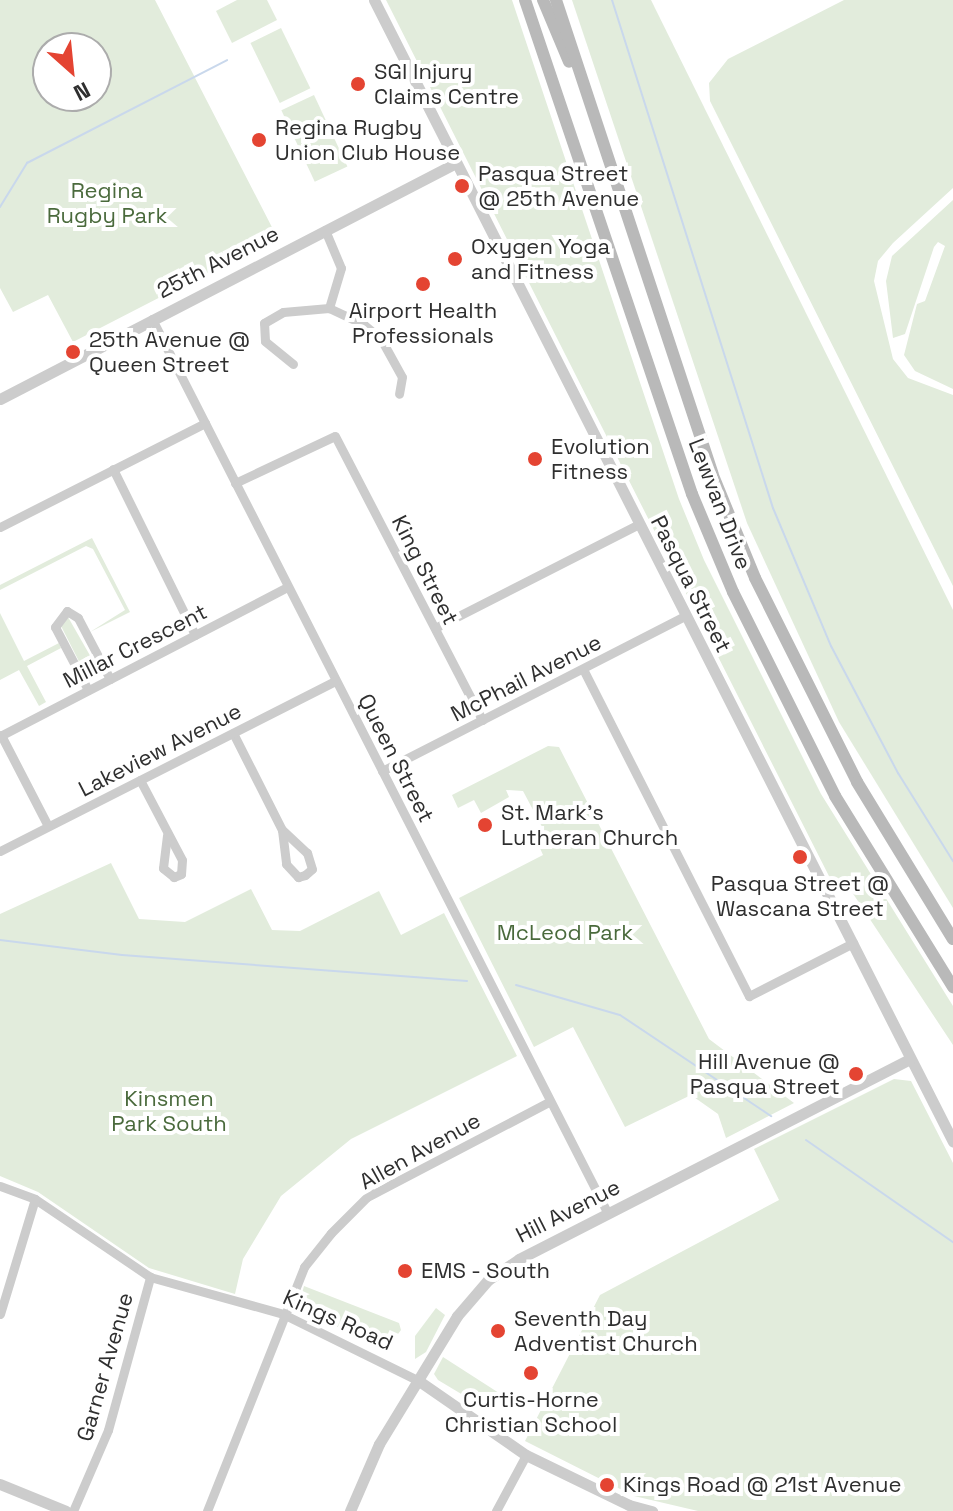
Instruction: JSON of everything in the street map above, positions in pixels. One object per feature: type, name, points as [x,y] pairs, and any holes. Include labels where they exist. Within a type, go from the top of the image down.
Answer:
[{"type":"main road","name":"Lewvan Drive","points":[[525,0],[692,494],[733,592],[835,796],[953,987]]},
{"type":"main road","points":[[543,0],[601,139]]},
{"type":"main road","name":"Lewvan Drive","points":[[556,0],[712,473],[755,578],[850,770],[953,939]]},
{"type":"street","name":"Pasqua Street","points":[[374,0],[953,1142]]},
{"type":"street","name":"25th Avenue","points":[[0,399],[456,163]]},
{"type":"street","points":[[325,230],[341,268],[329,308]]},
{"type":"street","points":[[293,364],[265,341],[264,323],[283,312],[329,308],[381,339],[397,363],[399,394]]},
{"type":"street","name":"Queen Street","points":[[152,319],[608,1214]]},
{"type":"street","points":[[0,527],[205,423]]},
{"type":"street","name":"King Street","points":[[235,483],[335,436],[482,720]]},
{"type":"street","points":[[113,469],[195,635]]},
{"type":"street","points":[[435,628],[639,524]]},
{"type":"street","name":"Millar Crescent","points":[[0,735],[287,587]]},
{"type":"street","points":[[88,690],[55,627],[67,611],[78,618],[110,679]]},
{"type":"street","name":"McPhail Avenue","points":[[382,771],[685,616]]},
{"type":"street","points":[[583,669],[749,996],[853,943]]},
{"type":"street","name":"Lakeview Avenue","points":[[0,851],[335,681]]},
{"type":"street","points":[[233,733],[282,830],[286,864],[298,877],[305,875],[312,869],[307,853],[282,830]]},
{"type":"street","points":[[0,735],[48,826]]},
{"type":"street","points":[[140,780],[167,835]]},
{"type":"street","name":"Hill Avenue","points":[[350,1511],[379,1444],[457,1316],[488,1280],[608,1214],[910,1059]]},
{"type":"street","name":"Allen Avenue","points":[[207,1511],[304,1267],[367,1197],[549,1102]]},
{"type":"street","name":"Kings Road","points":[[0,1186],[35,1199],[150,1277],[283,1314],[419,1381],[526,1455],[628,1508],[652,1511]]},
{"type":"street","points":[[0,1314],[35,1199]]},
{"type":"street","name":"Garner Avenue","points":[[73,1511],[108,1430],[150,1277]]},
{"type":"street","points":[[496,1511],[526,1455]]},
{"type":"street","points":[[0,1484],[66,1511]]},
{"type":"green space","name":"Regina Rugby Park","points":[[0,0],[155,0],[277,237],[73,342],[48,295],[13,312],[0,288]]},
{"type":"green space","points":[[237,0],[267,0],[277,20],[232,43],[216,11]]},
{"type":"green space","points":[[386,0],[512,0],[679,499],[704,560],[821,794],[953,1006],[953,1045],[846,883],[835,888]]},
{"type":"green space","points":[[572,0],[651,0],[953,610],[953,908],[839,722],[747,523]]},
{"type":"green space","points":[[844,0],[953,0],[953,188],[893,243],[878,261],[874,281],[893,359],[908,378],[953,395],[953,586],[710,101],[709,83],[728,59]]},
{"type":"green space","points":[[281,28],[310,88],[280,103],[250,43]]},
{"type":"green space","points":[[314,95],[347,167],[315,182],[281,110]]},
{"type":"green space","points":[[953,200],[953,389],[915,371],[904,355],[917,304],[925,301],[945,246],[938,242],[934,247],[905,334],[893,338],[886,281],[892,256]]},
{"type":"green space","points":[[92,538],[130,612],[90,632],[125,610],[93,549],[86,546],[0,590],[0,585]]},
{"type":"green space","points":[[0,613],[24,661],[59,643],[61,648],[27,666],[46,702],[39,706],[19,670],[0,680]]},
{"type":"green space","points":[[68,617],[100,673],[88,679],[60,624]]},
{"type":"green space","name":"McLeod Park","points":[[548,746],[559,747],[709,1039],[794,1103],[726,1138],[718,1114],[691,1095],[625,1127],[573,1027],[534,1047],[459,898],[543,855],[539,846],[549,840],[523,791],[506,790],[509,797],[481,813],[474,800],[458,808],[452,795]]},
{"type":"green space","name":"Kinsmen Park South","points":[[111,863],[139,919],[185,922],[251,889],[272,930],[300,931],[379,891],[401,935],[444,913],[517,1056],[351,1139],[281,1196],[243,1259],[235,1294],[149,1268],[38,1192],[0,1176],[0,914]]},
{"type":"green space","points":[[894,1079],[911,1081],[953,1163],[953,1511],[698,1511],[634,1496],[525,1441],[600,1295],[779,1200],[754,1149]]},
{"type":"green space","points":[[304,1286],[399,1323],[401,1330],[386,1350],[298,1308]]},
{"type":"green space","points":[[436,1308],[445,1315],[426,1352],[415,1359],[415,1336]]},
{"type":"green space","points":[[443,1357],[499,1393],[488,1410],[438,1380],[434,1374]]},
{"type":"waterway","points":[[612,0],[773,508],[831,646],[898,773],[953,861]]},
{"type":"waterway","points":[[0,207],[27,163],[227,60]]},
{"type":"waterway","points":[[0,940],[122,955],[467,981]]},
{"type":"waterway","points":[[516,985],[620,1015],[771,1116]]},
{"type":"waterway","points":[[806,1140],[953,1242]]},
{"type":"place","name":"SGI Injury Claims Centre","points":[[358,84]]},
{"type":"place","name":"Regina Rugby Union Club House","points":[[259,140]]},
{"type":"place","name":"Pasqua Street @ 25th Avenue","points":[[462,186]]},
{"type":"place","name":"Oxygen Yoga and Fitness","points":[[455,259]]},
{"type":"place","name":"Airport Health Professionals","points":[[423,284]]},
{"type":"place","name":"25th Avenue @ Queen Street","points":[[73,352]]},
{"type":"place","name":"Evolution Fitness","points":[[535,459]]},
{"type":"place","name":"St. Mark's Lutheran Church","points":[[485,825]]},
{"type":"place","name":"Pasqua Street @ Wascana Street","points":[[800,857]]},
{"type":"place","name":"Hill Avenue @ Pasqua Street","points":[[856,1074]]},
{"type":"place","name":"EMS - South","points":[[405,1271]]},
{"type":"place","name":"Seventh Day Adventist Church","points":[[498,1331]]},
{"type":"place","name":"Curtis-Horne Christian School","points":[[531,1373]]},
{"type":"place","name":"Kings Road @ 21st Avenue","points":[[607,1485]]}]
